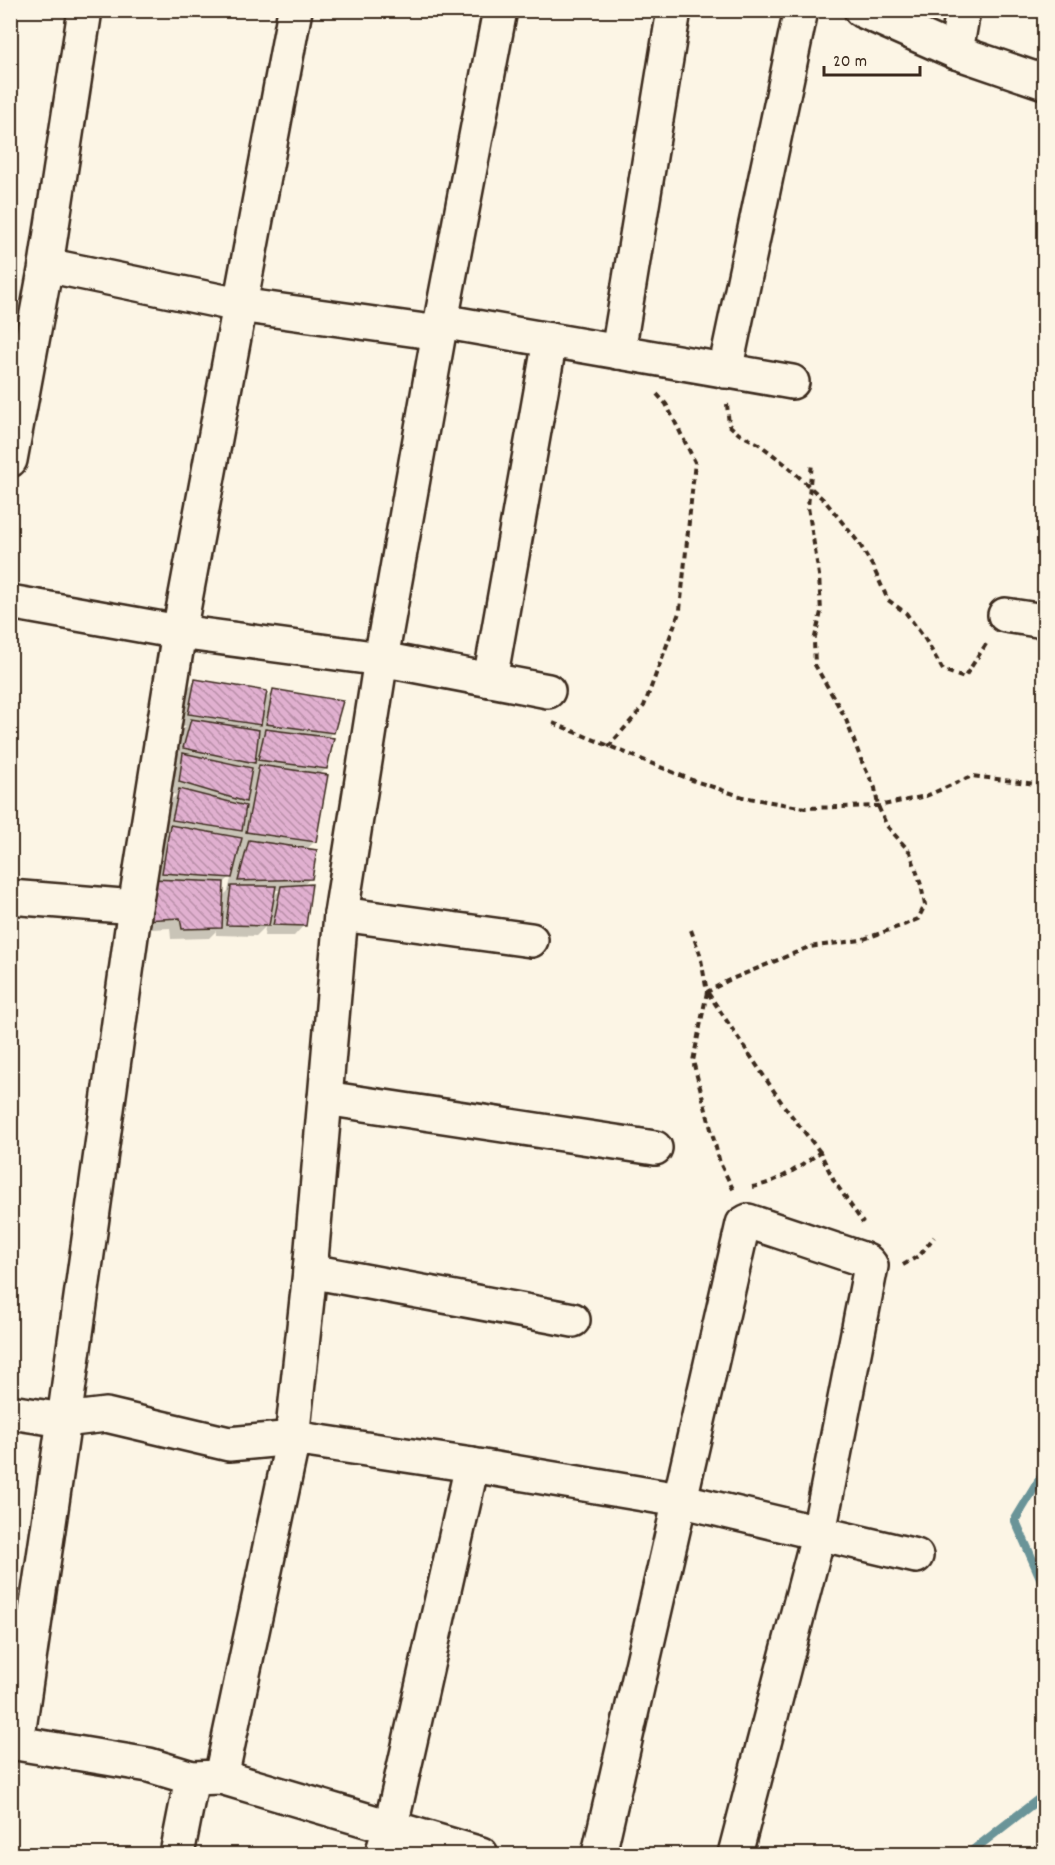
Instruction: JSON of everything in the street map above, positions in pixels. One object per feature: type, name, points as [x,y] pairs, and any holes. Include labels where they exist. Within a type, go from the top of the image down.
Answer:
[{"type":"street","points":[[10,460],[46,265],[85,10]]},
{"type":"street","points":[[295,10],[179,632],[135,907],[64,1420],[14,1742],[206,1777],[386,1840],[481,1854]]},
{"type":"street","points":[[177,1854],[206,1777],[292,1438],[310,1271],[341,914],[381,659],[440,327],[500,10]]},
{"type":"street","points":[[618,352],[674,10]]},
{"type":"street","points":[[725,371],[801,10]]},
{"type":"street","points":[[861,10],[956,52],[1044,82]]},
{"type":"street","points":[[956,52],[963,10]]},
{"type":"street","points":[[46,265],[239,305],[550,340],[792,382]]},
{"type":"street","points":[[490,680],[550,340]]},
{"type":"street","points":[[10,602],[179,632],[381,659],[490,680],[546,705]]},
{"type":"street","points":[[1005,615],[1044,621]]},
{"type":"street","points":[[10,897],[135,907]]},
{"type":"street","points":[[341,914],[531,940]]},
{"type":"street","points":[[325,1098],[655,1148]]},
{"type":"street","points":[[599,1854],[743,1224],[748,1221],[862,1259],[871,1266],[819,1532],[735,1854]]},
{"type":"street","points":[[310,1271],[573,1320]]},
{"type":"street","points":[[10,1412],[64,1420],[106,1415],[229,1444],[292,1438],[472,1465],[680,1500],[916,1556]]},
{"type":"street","points":[[386,1840],[472,1465]]},
{"type":"path","points":[[608,747],[644,706],[680,610],[695,462],[666,404],[618,352]]},
{"type":"path","points":[[725,371],[729,425],[785,464],[825,501],[859,543],[888,600],[906,613],[943,670],[964,678],[1005,615]]},
{"type":"path","points":[[707,992],[727,981],[809,947],[861,940],[918,919],[925,905],[910,852],[887,826],[878,806],[875,788],[862,762],[845,717],[814,664],[814,641],[821,612],[819,575],[808,507],[812,462]]},
{"type":"path","points":[[546,705],[608,747],[743,797],[805,808],[878,806],[926,796],[972,776],[1044,785]]},
{"type":"path","points":[[691,930],[700,954],[707,992],[693,1061],[720,1163],[748,1221]]},
{"type":"path","points":[[707,992],[784,1106],[820,1152],[834,1181],[866,1228]]},
{"type":"path","points":[[733,1190],[760,1186],[782,1176],[820,1152]]},
{"type":"path","points":[[897,1260],[904,1265],[920,1255],[934,1237]]},
{"type":"building","points":[[195,679],[267,691],[261,725],[188,714]]},
{"type":"building","points":[[273,689],[343,701],[334,733],[266,724]]},
{"type":"building","points":[[191,719],[259,730],[255,763],[183,748]]},
{"type":"building","points":[[265,729],[334,738],[327,769],[258,760]]},
{"type":"building","points":[[183,753],[252,768],[246,802],[179,782]]},
{"type":"building","points":[[259,765],[328,775],[316,842],[246,832]]},
{"type":"building","points":[[179,789],[246,806],[242,831],[172,820]]},
{"type":"building","points":[[170,825],[242,838],[232,878],[162,873]]},
{"type":"building","points":[[249,840],[317,850],[312,879],[238,881]]},
{"type":"building","points":[[152,879],[224,882],[222,928],[182,929],[180,918],[144,920]]},
{"type":"building","points":[[312,884],[306,926],[273,925],[281,886]]},
{"type":"building","points":[[231,886],[276,886],[269,926],[226,925]]},
{"type":"waterway","points":[[1044,1472],[1015,1520],[1044,1586]]},
{"type":"waterway","points":[[968,1854],[1044,1795]]}]
